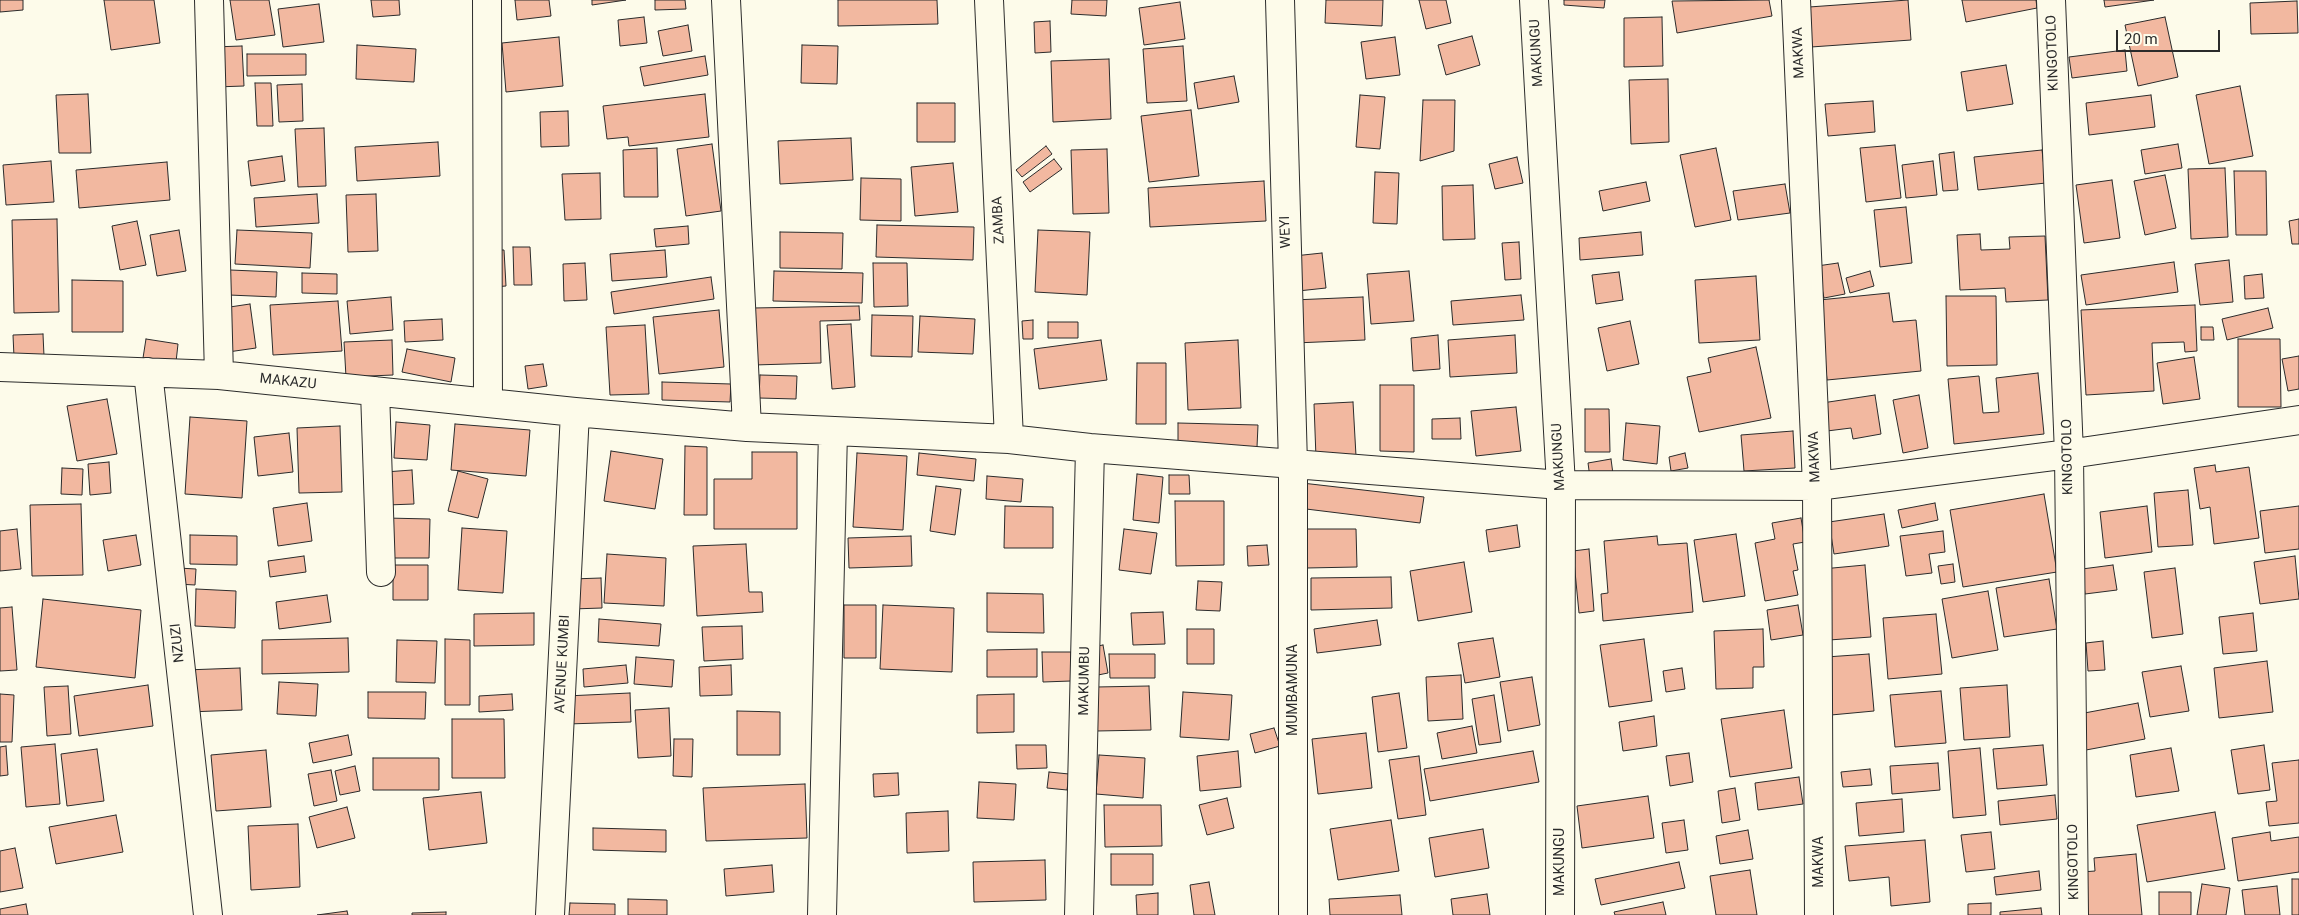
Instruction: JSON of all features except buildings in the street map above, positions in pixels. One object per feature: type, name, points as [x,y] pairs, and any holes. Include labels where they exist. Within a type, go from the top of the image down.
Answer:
[{"type":"street","points":[[209,0],[219,375]]},
{"type":"street","points":[[487,0],[488,402]]},
{"type":"street","points":[[726,0],[747,427]]},
{"type":"street","name":"ZAMBA","points":[[989,0],[1010,439]]},
{"type":"street","name":"WEYI","points":[[1280,0],[1293,464]]},
{"type":"street","name":"MAKUNGU","points":[[1534,0],[1561,485],[1560,915]]},
{"type":"street","name":"MAKWA","points":[[1796,0],[1817,486],[1819,915]]},
{"type":"street","name":"KINGOTOLO","points":[[2050,0],[2069,454],[2074,915]]},
{"type":"street","name":"MAKAZU","points":[[0,367],[219,375],[575,412],[747,427],[1010,439],[1090,448],[1561,485],[1817,486],[2069,454],[2299,420]]},
{"type":"street","name":"NZUZI","points":[[148,372],[208,915]]},
{"type":"street","points":[[375,391],[381,572]]},
{"type":"street","name":"AVENUE KUMBI","points":[[550,915],[575,412]]},
{"type":"street","points":[[822,915],[832,431]]},
{"type":"street","name":"MAKUMBU","points":[[1079,915],[1090,448]]},
{"type":"street","name":"MUMBAMUNA","points":[[1293,464],[1293,915]]}]
